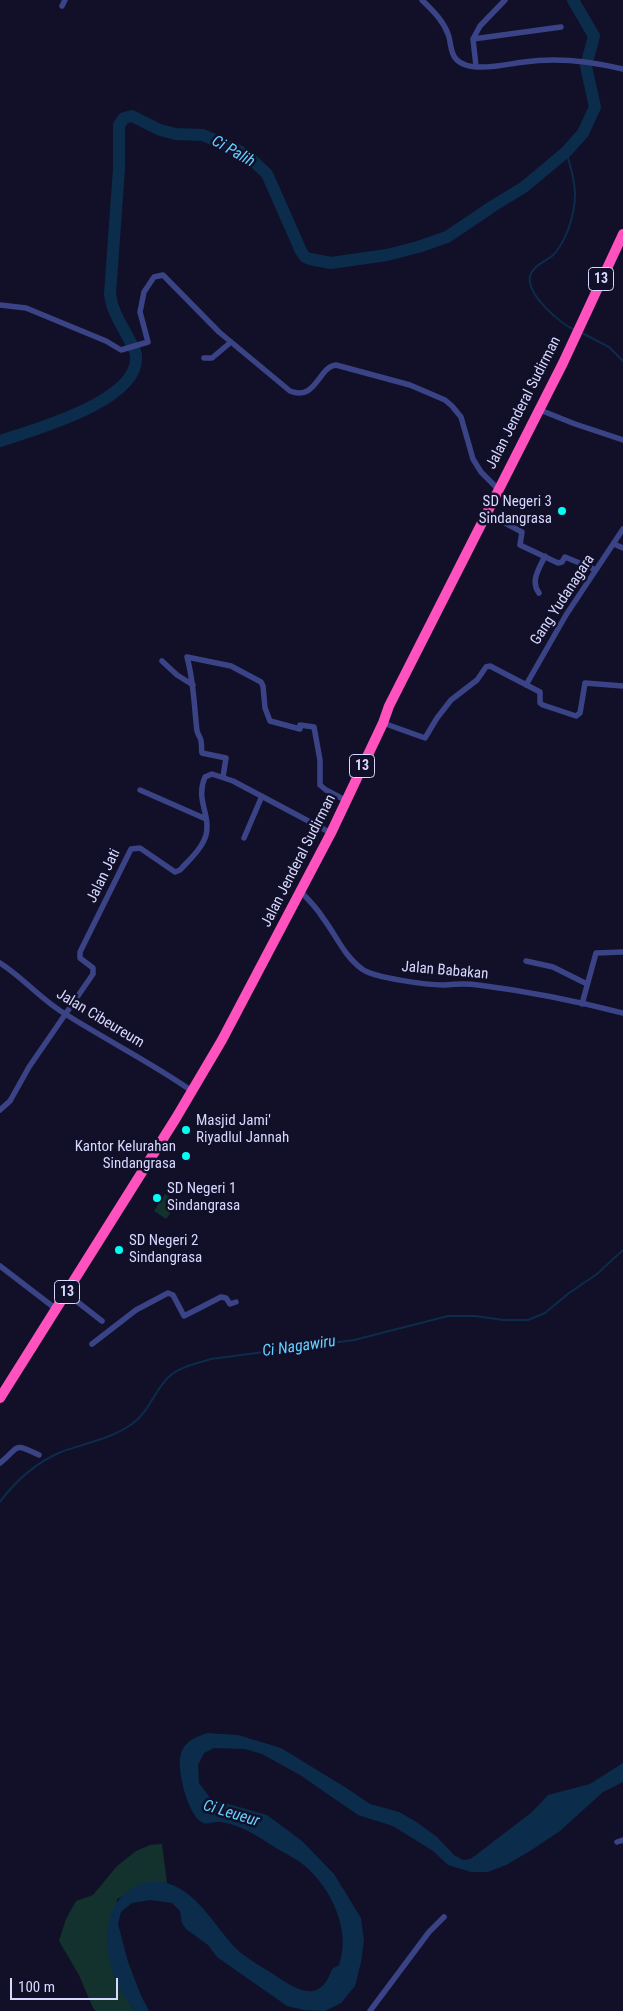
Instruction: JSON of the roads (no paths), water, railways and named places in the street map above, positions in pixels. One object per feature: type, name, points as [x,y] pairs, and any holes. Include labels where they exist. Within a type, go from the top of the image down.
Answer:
[{"type":"highway","name":"Jalan Jenderal Sudirman","points":[[0,1398],[192,1091],[243,1003],[331,833],[397,689],[540,410],[623,234]]},
{"type":"street","points":[[422,0],[440,20],[448,34],[457,60],[483,67],[546,60],[581,61],[623,69]]},
{"type":"street","points":[[476,66],[473,39],[480,26],[505,0]]},
{"type":"street","points":[[473,39],[561,28]]},
{"type":"street","points":[[0,305],[26,308],[106,341],[121,350],[147,343],[148,340],[140,312],[144,292],[154,277],[163,275],[231,342],[290,391],[295,393],[315,386],[326,369],[330,365],[336,365],[410,385],[445,400],[461,417],[473,459],[481,472],[498,489]]},
{"type":"street","points":[[204,358],[212,358],[231,342]]},
{"type":"street","points":[[540,410],[623,440]]},
{"type":"street","points":[[486,513],[522,532],[520,545],[558,563],[562,562],[565,557],[596,570]]},
{"type":"street","name":"Gang Yudanagara","points":[[526,685],[566,614],[623,529]]},
{"type":"street","points":[[614,544],[623,548]]},
{"type":"street","points":[[539,593],[534,582],[545,556]]},
{"type":"street","points":[[331,833],[223,777],[226,758],[202,753],[193,698],[193,685],[187,657],[231,666],[261,682],[265,708],[270,721],[294,728],[300,728],[300,725],[314,727],[319,754],[320,785],[346,801]]},
{"type":"street","points":[[162,661],[177,675],[193,685]]},
{"type":"street","points":[[383,723],[425,738],[436,718],[451,700],[477,680],[486,667],[490,666],[540,692],[541,704],[578,716],[586,683],[623,686]]},
{"type":"street","name":"Jalan Jati","points":[[65,1014],[93,974],[93,968],[80,958],[80,952],[131,849],[140,848],[172,871],[178,871],[201,846],[206,833],[206,819],[201,798],[203,782],[209,774],[223,777]]},
{"type":"street","points":[[140,790],[206,819]]},
{"type":"street","points":[[244,838],[262,796]]},
{"type":"street","name":"Jalan Babakan","points":[[301,892],[324,919],[336,940],[348,955],[369,973],[396,979],[442,985],[456,983],[477,985],[623,1013]]},
{"type":"street","points":[[582,1004],[596,953],[623,952]]},
{"type":"street","points":[[526,960],[553,967],[587,984]]},
{"type":"street","name":"Jalan Cibeureum","points":[[0,963],[47,1002],[140,1057],[192,1091]]},
{"type":"street","points":[[0,1110],[10,1101],[29,1067],[65,1014]]},
{"type":"street","points":[[0,1266],[56,1309]]},
{"type":"street","points":[[92,1344],[136,1310],[168,1293],[173,1295],[182,1318],[221,1297],[226,1298],[230,1304],[236,1302]]},
{"type":"street","points":[[66,1294],[102,1322]]},
{"type":"street","points":[[0,1462],[16,1447],[21,1447],[39,1455]]},
{"type":"street","points":[[370,2011],[429,1932],[444,1917]]},
{"type":"water","points":[[207,1733],[238,1735],[281,1748],[370,1804],[399,1812],[415,1821],[437,1837],[454,1855],[463,1860],[470,1859],[476,1855],[532,1812],[548,1795],[590,1784],[623,1763],[623,1782],[603,1792],[560,1831],[530,1851],[506,1865],[488,1872],[471,1872],[448,1865],[433,1851],[393,1826],[358,1815],[300,1775],[262,1754],[245,1749],[214,1748],[204,1753],[198,1765],[199,1783],[211,1799],[267,1815],[302,1841],[334,1874],[361,1918],[364,1941],[355,1986],[341,2003],[325,2011],[304,2010],[287,2006],[217,1957],[208,1945],[186,1929],[182,1923],[180,1911],[172,1903],[150,1900],[132,1903],[121,1912],[118,1924],[128,1962],[147,2011],[134,2011],[115,1980],[107,1941],[113,1908],[128,1891],[141,1884],[157,1881],[167,1883],[190,1895],[241,1953],[296,1988],[313,1991],[320,1988],[327,1981],[332,1969],[339,1965],[343,1938],[341,1925],[331,1898],[315,1875],[298,1861],[252,1833],[227,1823],[206,1824],[195,1816],[191,1809],[181,1778],[181,1753],[188,1742]]},
{"type":"waterway","name":"Ci Palih","points":[[0,441],[82,411],[103,400],[121,387],[133,372],[135,352],[115,312],[110,294],[119,169],[119,125],[124,118],[132,116],[160,130],[176,134],[203,135],[249,157],[267,174],[305,257],[331,263],[387,255],[418,247],[447,237],[524,187],[566,152],[583,133],[595,107],[586,66],[594,36],[573,0]]},
{"type":"waterway","points":[[566,152],[574,182],[574,209],[560,247],[531,273],[530,284],[533,292],[546,308],[575,330]]},
{"type":"waterway","points":[[582,333],[609,347],[623,361]]},
{"type":"waterway","name":"Ci Nagawiru","points":[[0,1502],[12,1487],[43,1461],[61,1452],[115,1433],[132,1424],[143,1413],[166,1379],[176,1371],[211,1359],[354,1340],[448,1316],[528,1320],[545,1313],[569,1293],[597,1274],[623,1250]]},
{"type":"waterway","name":"Ci Leueur","points":[[139,1994],[148,2011]]},
{"type":"place","name":"SD Negeri 3 Sindangrasa","points":[[562,511]]},
{"type":"place","name":"Masjid Jami' Riyadlul Jannah","points":[[186,1130]]},
{"type":"place","name":"Kantor Kelurahan Sindangrasa","points":[[186,1156]]},
{"type":"place","name":"SD Negeri 1 Sindangrasa","points":[[157,1198]]},
{"type":"place","name":"SD Negeri 2 Sindangrasa","points":[[119,1250]]}]
